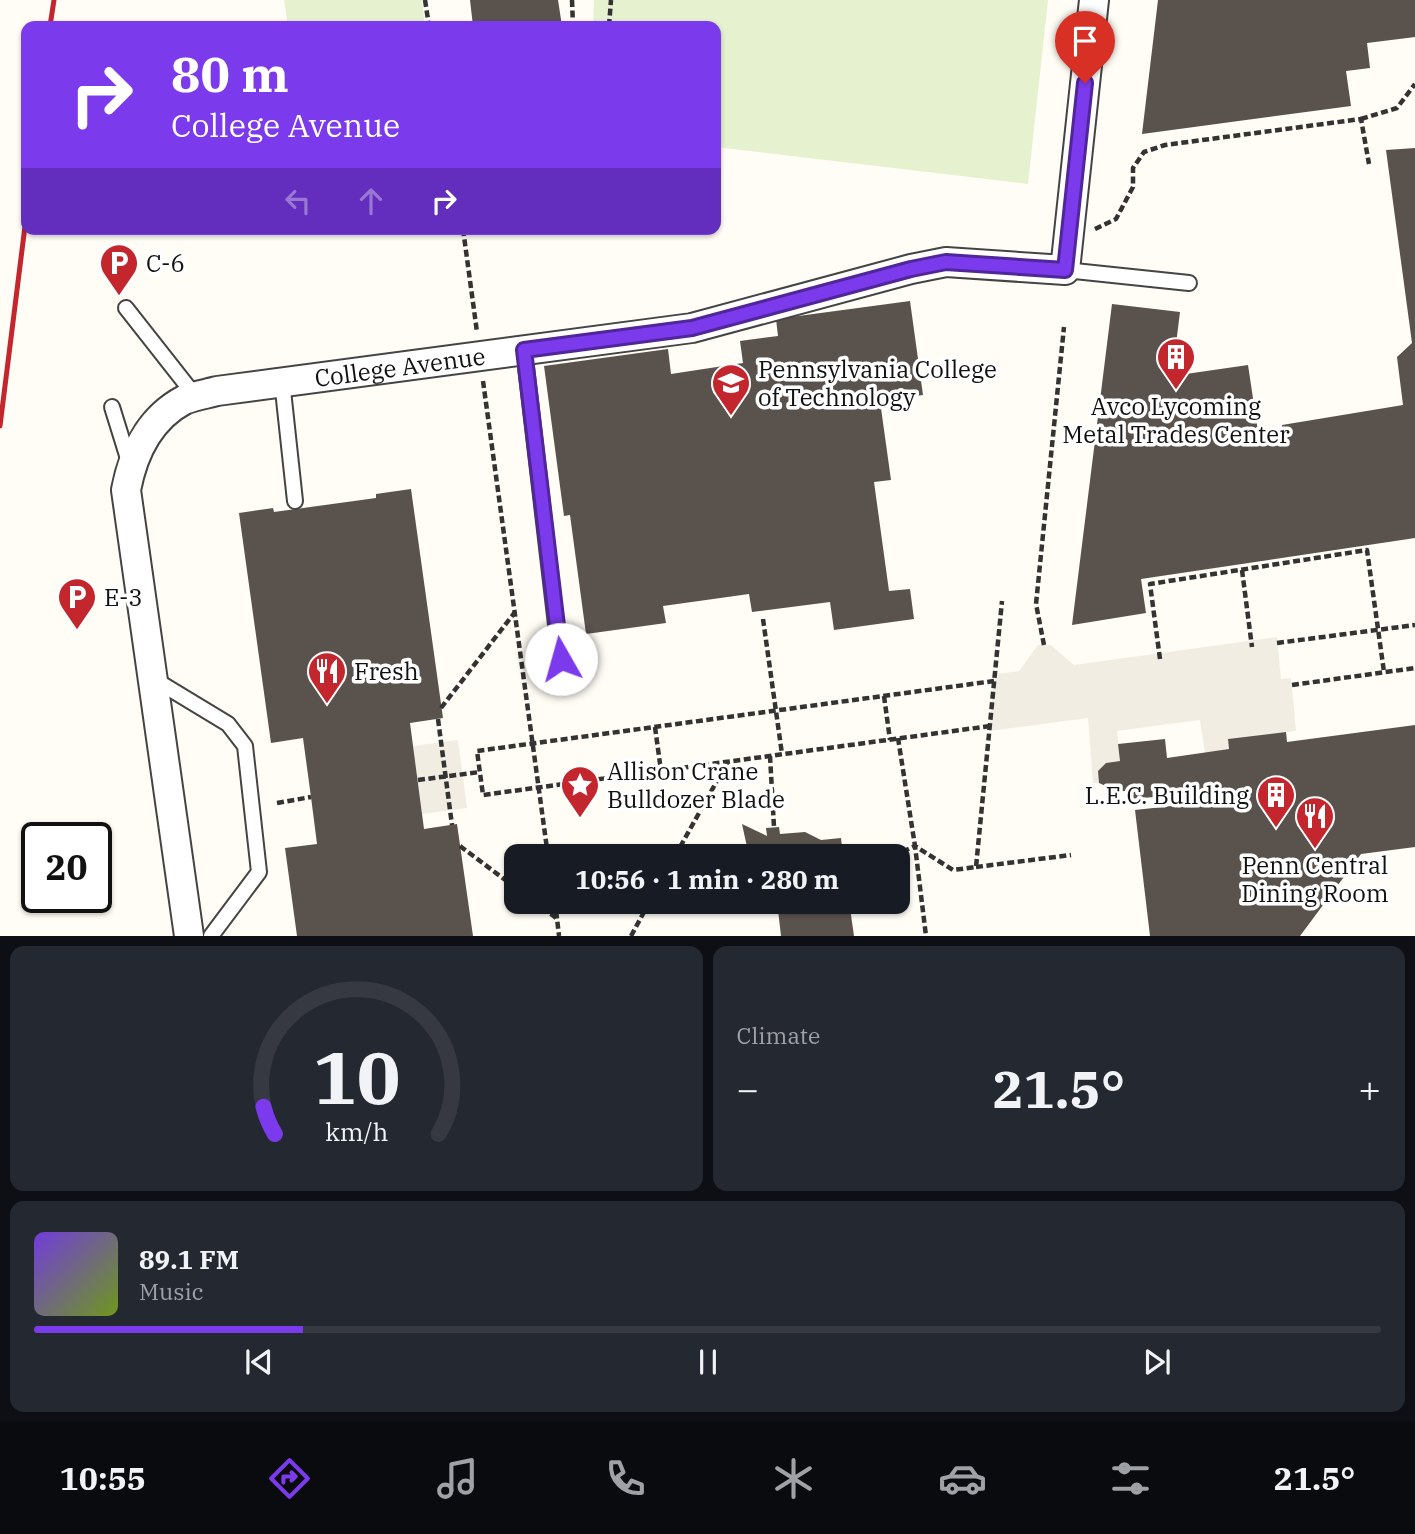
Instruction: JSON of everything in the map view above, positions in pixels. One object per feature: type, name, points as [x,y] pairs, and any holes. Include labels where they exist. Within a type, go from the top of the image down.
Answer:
[{"type":"street","points":[[1065,270],[1094,0]]},
{"type":"street","name":"College Avenue","points":[[189,936],[126,489],[130,466],[141,441],[160,418],[185,400],[216,391],[692,328],[946,262],[1065,270]]},
{"type":"lane","points":[[1065,270],[1189,283]]},
{"type":"lane","points":[[125,308],[196,397]]},
{"type":"lane","points":[[524,350],[561,659]]},
{"type":"lane","points":[[282,381],[295,500]]},
{"type":"lane","points":[[112,407],[130,466]]},
{"type":"lane","points":[[152,678],[228,724],[245,746],[259,872],[211,936]]},
{"type":"path","points":[[425,0],[428,21]]},
{"type":"path","points":[[572,0],[573,21]]},
{"type":"path","points":[[609,21],[611,0]]},
{"type":"path","points":[[1088,233],[1116,219],[1133,187],[1133,168],[1143,152],[1164,145],[1360,119],[1397,108],[1415,84]]},
{"type":"path","points":[[1360,119],[1369,164]]},
{"type":"path","points":[[464,235],[478,336]]},
{"type":"path","points":[[1044,645],[1035,604],[1064,327]]},
{"type":"path","points":[[482,373],[546,844]]},
{"type":"path","points":[[1160,659],[1150,584],[1367,550],[1384,672]]},
{"type":"path","points":[[1242,570],[1252,647]]},
{"type":"path","points":[[976,867],[1002,601]]},
{"type":"path","points":[[441,708],[515,612]]},
{"type":"path","points":[[763,619],[782,754]]},
{"type":"path","points":[[1278,643],[1415,625]]},
{"type":"path","points":[[1292,685],[1415,668]]},
{"type":"path","points":[[990,726],[483,795],[477,751],[994,681]]},
{"type":"path","points":[[884,696],[890,740]]},
{"type":"path","points":[[438,719],[452,825]]},
{"type":"path","points":[[655,727],[661,771]]},
{"type":"path","points":[[898,738],[926,936]]},
{"type":"path","points":[[770,756],[774,827]]},
{"type":"path","points":[[682,844],[727,762]]},
{"type":"path","points":[[418,780],[480,772]]},
{"type":"path","points":[[277,803],[311,797]]},
{"type":"path","points":[[460,846],[504,879]]},
{"type":"path","points":[[915,846],[953,870],[1072,855]]},
{"type":"path","points":[[910,848],[915,846]]},
{"type":"path","points":[[551,914],[557,919]]},
{"type":"path","points":[[556,914],[559,936]]},
{"type":"path","points":[[631,936],[643,914]]},
{"type":"green space","points":[[284,0],[422,0],[424,21],[287,21]]},
{"type":"green space","points":[[594,0],[1048,0],[1028,184],[721,148],[721,21],[593,21]]},
{"type":"shaded area","points":[[1277,637],[1281,679],[1291,678],[1296,731],[1228,739],[1229,749],[1205,753],[1200,720],[1117,731],[1120,761],[1106,763],[1098,771],[1099,783],[1093,783],[1088,718],[989,731],[995,674],[1019,671],[1038,645],[1051,645],[1074,665]]},
{"type":"shaded area","points":[[458,740],[467,808],[422,814],[413,746]]},
{"type":"building","points":[[470,0],[558,0],[561,21],[472,21]]},
{"type":"building","points":[[1158,0],[1415,0],[1415,37],[1367,43],[1370,68],[1346,71],[1351,106],[1142,134]]},
{"type":"building","name":"Avco Lycoming Metal Trades Center","points":[[1415,148],[1415,538],[1141,579],[1146,613],[1072,625],[1112,304],[1180,312],[1172,376],[1248,365],[1259,438],[1283,435],[1282,425],[1403,405],[1397,357],[1412,343],[1386,150]]},
{"type":"building","points":[[910,301],[923,395],[880,401],[891,480],[874,482],[889,591],[910,589],[914,619],[834,630],[830,602],[752,612],[749,594],[663,606],[666,623],[586,634],[570,515],[564,516],[544,366],[668,349],[671,374],[743,363],[740,341],[778,336],[776,319]]},
{"type":"building","points":[[411,489],[443,718],[410,723],[424,829],[457,824],[473,936],[297,936],[285,848],[317,844],[303,738],[271,743],[239,513],[273,508],[274,512],[376,498],[376,494]]},
{"type":"building","name":"L.E.C. Building","points":[[1415,725],[1415,847],[1361,854],[1300,936],[1150,936],[1135,810],[1171,806],[1170,796],[1126,799],[1125,791],[1111,792],[1110,788],[1099,783],[1098,771],[1106,763],[1120,761],[1118,744],[1165,739],[1167,758],[1229,749],[1228,739],[1286,732],[1287,742]]},
{"type":"building","points":[[742,824],[767,836],[766,828],[779,827],[780,834],[805,832],[821,840],[841,838],[842,844],[746,844]]},
{"type":"building","points":[[778,914],[851,914],[854,936],[781,936]]},
{"type":"railway","points":[[51,21],[54,0]]},
{"type":"railway","points":[[0,426],[24,235]]},
{"type":"place","name":"C-6","points":[[119,297]]},
{"type":"place","name":"Avco Lycoming Metal Trades Center","points":[[1176,391]]},
{"type":"place","name":"Pennsylvania College of Technology","points":[[731,417]]},
{"type":"place","name":"E-3","points":[[77,631]]},
{"type":"place","name":"Fresh","points":[[327,705]]},
{"type":"place","name":"Allison Crane Bulldozer Blade","points":[[580,819]]},
{"type":"place","name":"L.E.C. Building","points":[[1276,829]]},
{"type":"place","name":"Penn Central Dining Room","points":[[1315,850]]},
{"type":"route","points":[[561,659],[524,350],[692,328],[946,262],[1065,270],[1085,83]]}]
